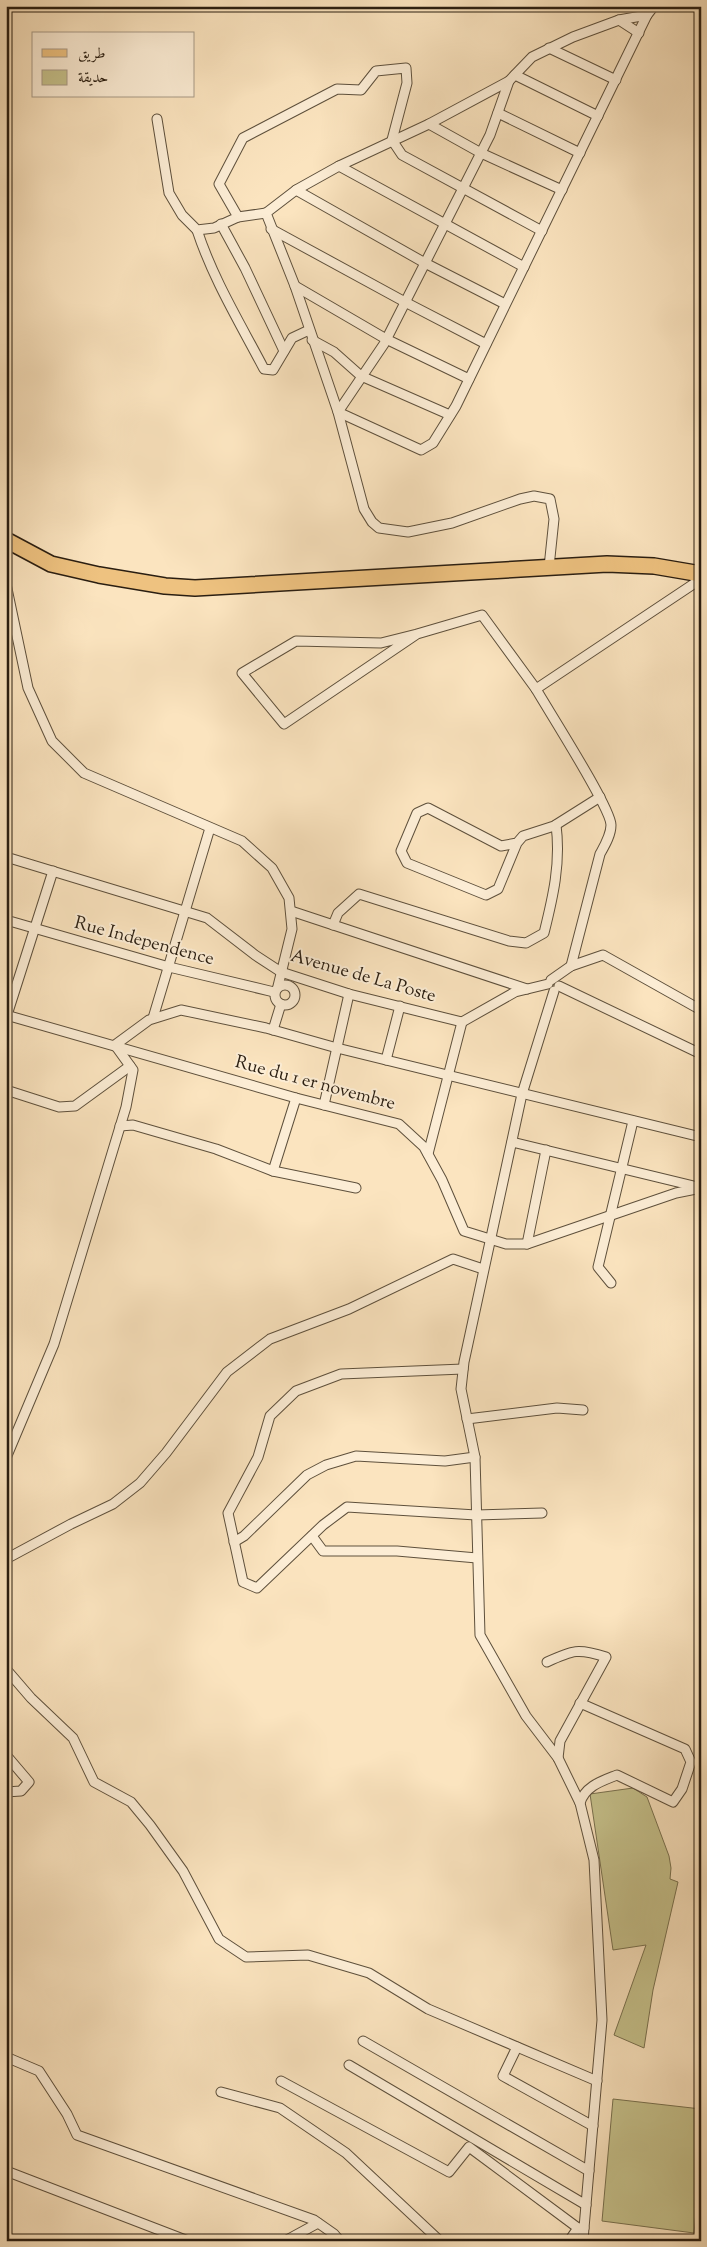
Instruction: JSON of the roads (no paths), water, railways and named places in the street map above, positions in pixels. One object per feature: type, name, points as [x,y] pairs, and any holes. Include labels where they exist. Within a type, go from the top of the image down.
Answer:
[{"type":"main road","points":[[6,540],[50,564],[99,575],[165,586],[195,588],[606,564],[654,566],[701,574]]},
{"type":"street","points":[[338,412],[420,450],[432,443],[450,415],[469,379],[647,15],[654,6]]},
{"type":"street","points":[[197,230],[214,228],[238,217],[266,213],[296,190],[339,166],[428,124],[512,78],[532,57],[549,48],[619,20],[647,15]]},
{"type":"street","points":[[619,20],[639,33]]},
{"type":"street","points":[[549,48],[616,80]]},
{"type":"street","points":[[238,217],[219,184],[244,138],[337,89],[362,90],[376,71],[406,68],[407,83],[392,140],[402,155],[542,231]]},
{"type":"street","points":[[338,412],[386,339],[481,153],[512,78]]},
{"type":"street","points":[[512,78],[598,116]]},
{"type":"street","points":[[498,113],[580,154]]},
{"type":"street","points":[[157,119],[169,193],[182,215],[197,230],[204,253],[222,291],[264,369],[273,370],[292,338],[309,330]]},
{"type":"street","points":[[428,124],[481,153],[562,190]]},
{"type":"street","points":[[339,166],[524,267]]},
{"type":"street","points":[[296,190],[425,263],[505,304]]},
{"type":"street","points":[[266,213],[295,286],[338,412],[364,508],[372,522],[379,528],[408,532],[452,523],[534,496],[550,499],[554,519],[549,567]]},
{"type":"street","points":[[221,224],[245,268],[284,351]]},
{"type":"street","points":[[271,229],[486,344]]},
{"type":"street","points":[[295,286],[386,339],[469,379]]},
{"type":"street","points":[[312,340],[334,352],[361,376],[450,415]]},
{"type":"street","points":[[536,688],[701,579]]},
{"type":"street","points":[[6,584],[28,688],[52,741],[84,773],[242,841],[272,868],[289,898],[292,929],[276,989],[276,1001],[281,1004],[291,1003],[295,994],[291,986],[284,984],[276,989]]},
{"type":"street","points":[[417,634],[284,724],[242,673],[296,641],[381,643],[482,615],[536,688],[600,797],[612,824],[607,842],[600,854],[571,966]]},
{"type":"street","points":[[517,843],[501,846],[428,808],[417,813],[400,851],[407,863],[486,895],[498,888],[517,843],[523,836],[556,825],[600,797]]},
{"type":"street","points":[[334,926],[338,914],[359,894],[510,941],[526,943],[544,933],[557,881],[558,843],[556,825]]},
{"type":"street","points":[[153,1018],[210,828]]},
{"type":"street","name":"Avenue de La Poste","points":[[6,857],[206,918],[281,972],[349,994],[462,1022]]},
{"type":"street","points":[[7,1015],[52,871]]},
{"type":"street","points":[[291,911],[527,989]]},
{"type":"street","name":"Rue Independence","points":[[6,920],[169,967],[276,989]]},
{"type":"street","points":[[583,2241],[581,2228],[586,2205],[602,2020],[594,1860],[580,1802],[558,1758],[526,1716],[480,1635],[476,1457],[461,1389],[463,1369],[483,1269],[522,1094],[553,985],[571,966],[603,955],[701,1010]]},
{"type":"street","points":[[428,1154],[462,1022],[514,992],[553,985],[701,1054]]},
{"type":"street","points":[[324,1105],[349,994]]},
{"type":"street","points":[[273,1030],[281,1004]]},
{"type":"street","points":[[386,1060],[400,1006]]},
{"type":"street","points":[[6,1458],[9,1442],[54,1344],[120,1126],[133,1070],[115,1045],[153,1018],[181,1010],[273,1030],[337,1048],[701,1137]]},
{"type":"street","name":"Rue du 1 er novembre","points":[[7,1015],[296,1098],[399,1124],[424,1147],[442,1180],[464,1230],[506,1244],[528,1244],[676,1193],[701,1187]]},
{"type":"street","points":[[6,1090],[58,1107],[75,1106],[130,1066]]},
{"type":"street","points":[[273,1171],[296,1098]]},
{"type":"street","points":[[611,1283],[598,1267],[633,1121]]},
{"type":"street","points":[[120,1126],[132,1125],[216,1149],[273,1171],[356,1188]]},
{"type":"street","points":[[512,1142],[701,1187]]},
{"type":"street","points":[[528,1244],[546,1150]]},
{"type":"street","points":[[6,1559],[113,1504],[140,1484],[166,1453],[227,1372],[270,1339],[349,1309],[453,1259],[483,1269]]},
{"type":"street","points":[[463,1369],[341,1374],[296,1391],[270,1416],[258,1457],[228,1513],[243,1582],[257,1588],[312,1536],[347,1507],[476,1515],[542,1512]]},
{"type":"street","points":[[467,1419],[557,1408],[583,1410]]},
{"type":"street","points":[[234,1542],[244,1536],[307,1475],[326,1465],[356,1456],[445,1461],[476,1457]]},
{"type":"street","points":[[312,1536],[323,1551],[397,1551],[477,1558]]},
{"type":"street","points":[[547,1662],[572,1650],[592,1652],[606,1657],[560,1741],[558,1758]]},
{"type":"street","points":[[6,1669],[30,1698],[73,1738],[94,1782],[130,1802],[150,1825],[183,1871],[220,1939],[246,1957],[308,1955],[369,1972],[428,2009],[596,2081]]},
{"type":"street","points":[[580,1703],[684,1749],[691,1762],[682,1789],[673,1802],[617,1775],[596,1784],[583,1793],[580,1802]]},
{"type":"street","points":[[6,1756],[29,1782],[21,1791],[6,1792]]},
{"type":"street","points":[[363,2041],[589,2171]]},
{"type":"street","points":[[517,2047],[503,2076],[593,2126]]},
{"type":"street","points":[[6,2056],[39,2071],[67,2114],[78,2135],[318,2223],[334,2234],[340,2241]]},
{"type":"street","points":[[349,2065],[586,2205]]},
{"type":"street","points":[[281,2081],[449,2172],[469,2147],[581,2228]]},
{"type":"street","points":[[221,2092],[280,2108],[346,2153],[440,2241]]},
{"type":"street","points":[[6,2171],[188,2241]]},
{"type":"street","points":[[285,2241],[318,2223]]},
{"type":"street","points":[[569,2241],[581,2228]]}]
